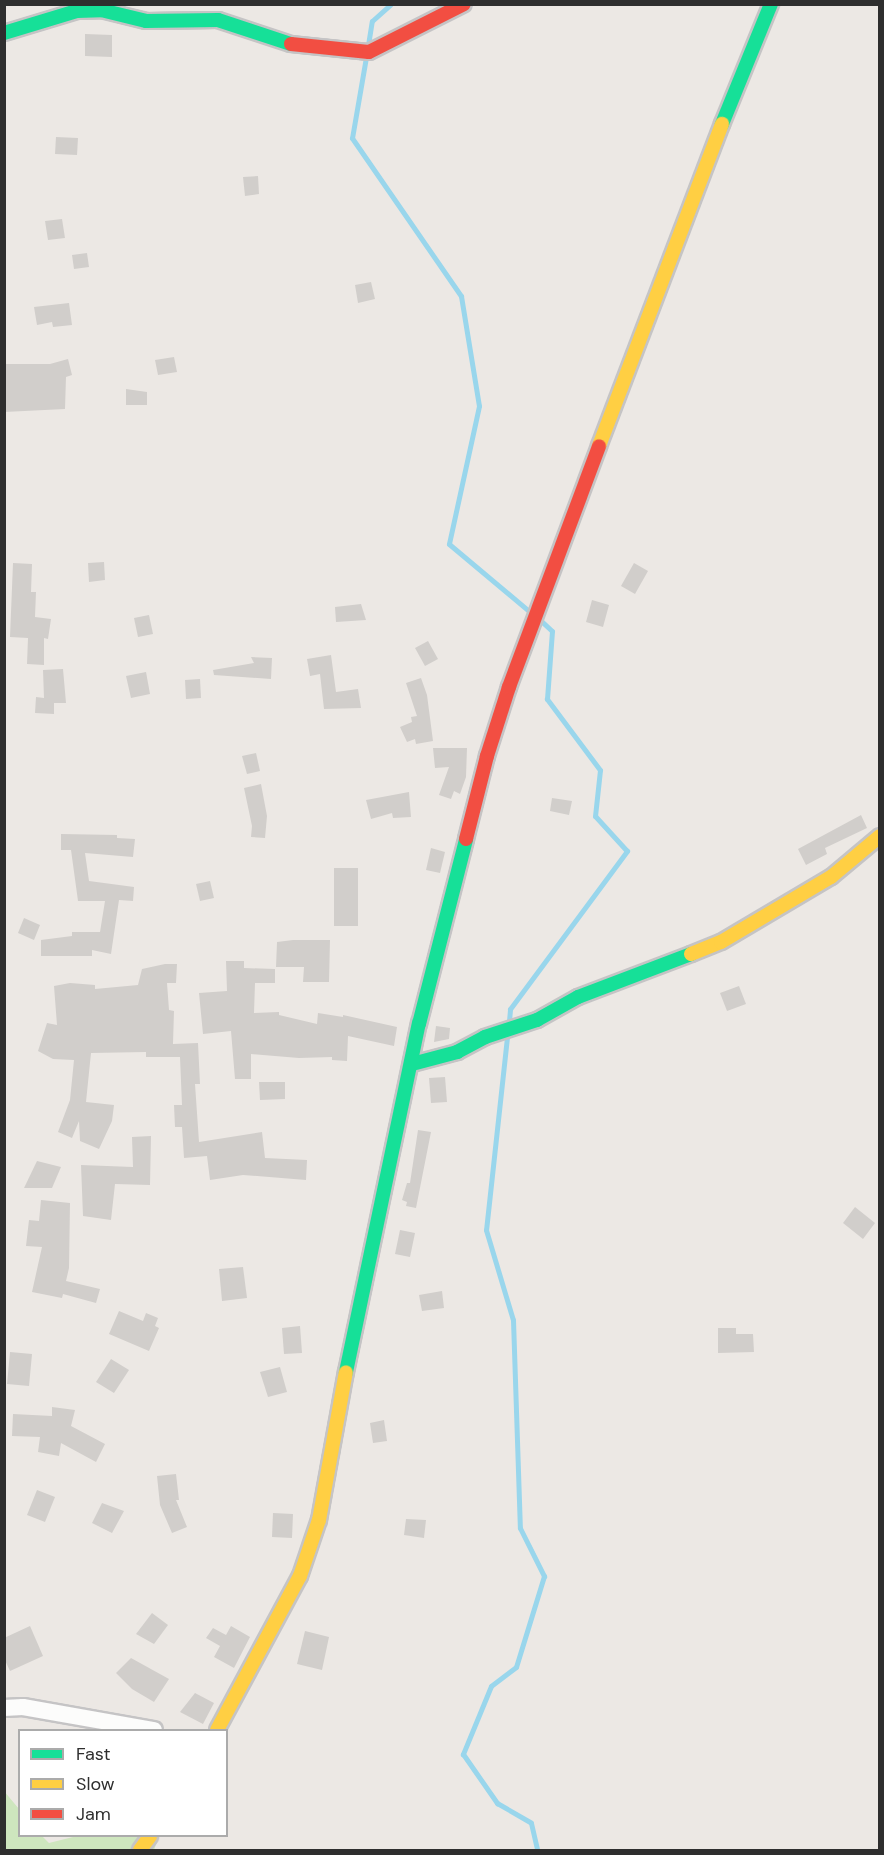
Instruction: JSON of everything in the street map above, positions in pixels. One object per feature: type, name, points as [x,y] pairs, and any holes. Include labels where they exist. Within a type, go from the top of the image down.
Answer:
[{"type":"street","points":[[4,33],[77,11],[100,10],[146,21],[218,20],[294,45],[369,52],[464,4]]},
{"type":"street","points":[[218,1729],[300,1576],[319,1520],[350,1353],[419,1024],[465,834],[509,687],[694,193],[771,4]]},
{"type":"street","points":[[412,1064],[458,1052],[491,1035],[537,1020],[578,997],[721,942],[831,877],[879,836]]},
{"type":"street","points":[[4,1708],[22,1707],[143,1729]]},
{"type":"street","points":[[140,1851],[149,1837]]},
{"type":"green space","points":[[4,1791],[18,1808],[18,1837],[43,1837],[49,1843],[73,1837],[159,1837],[154,1850],[5,1850]]},
{"type":"building","points":[[85,34],[112,35],[112,57],[85,56]]},
{"type":"building","points":[[56,137],[78,138],[77,155],[55,154]]},
{"type":"building","points":[[258,176],[259,194],[245,196],[243,177]]},
{"type":"building","points":[[62,219],[65,238],[48,240],[45,221]]},
{"type":"building","points":[[87,253],[89,267],[74,269],[72,255]]},
{"type":"building","points":[[371,282],[375,299],[358,303],[355,285]]},
{"type":"building","points":[[69,303],[72,325],[53,327],[52,322],[37,325],[34,307]]},
{"type":"building","points":[[174,357],[177,372],[158,375],[155,360]]},
{"type":"building","points":[[68,359],[72,375],[66,377],[65,409],[4,412],[4,364],[50,364]]},
{"type":"building","points":[[126,389],[147,392],[147,405],[126,405]]},
{"type":"building","points":[[104,562],[105,580],[89,582],[88,563]]},
{"type":"building","points":[[13,563],[32,564],[31,592],[36,592],[35,617],[51,619],[48,639],[44,638],[44,665],[27,664],[28,638],[10,637]]},
{"type":"building","points":[[634,563],[648,571],[635,594],[621,586]]},
{"type":"building","points":[[592,600],[609,605],[603,627],[586,622]]},
{"type":"building","points":[[361,604],[366,620],[336,622],[335,607]]},
{"type":"building","points":[[149,615],[153,634],[138,637],[134,618]]},
{"type":"building","points":[[428,641],[438,659],[425,666],[415,648]]},
{"type":"building","points":[[331,655],[336,692],[358,689],[361,708],[324,709],[320,674],[310,676],[307,659]]},
{"type":"building","points":[[251,657],[272,658],[271,679],[214,675],[213,670],[254,663]]},
{"type":"building","points":[[63,669],[66,703],[54,703],[54,714],[35,713],[36,697],[44,698],[43,670]]},
{"type":"building","points":[[146,672],[150,694],[131,698],[126,676]]},
{"type":"building","points":[[421,678],[427,695],[433,741],[416,744],[415,739],[407,742],[400,727],[412,722],[411,717],[417,716],[406,683]]},
{"type":"building","points":[[200,679],[201,698],[186,699],[185,680]]},
{"type":"building","points":[[433,748],[467,748],[466,777],[460,794],[454,791],[451,799],[439,795],[449,767],[435,768]]},
{"type":"building","points":[[256,753],[260,771],[247,774],[242,756]]},
{"type":"building","points":[[261,784],[267,816],[265,838],[251,837],[252,826],[244,788]]},
{"type":"building","points":[[409,792],[411,817],[393,818],[392,813],[371,819],[366,800]]},
{"type":"building","points":[[552,798],[572,801],[569,815],[550,811]]},
{"type":"building","points":[[861,815],[867,828],[825,848],[827,854],[806,865],[798,849]]},
{"type":"building","points":[[61,834],[117,835],[117,838],[135,839],[133,857],[85,853],[89,881],[134,887],[133,901],[119,900],[111,954],[92,950],[92,956],[41,956],[41,940],[72,936],[72,932],[100,932],[105,901],[78,901],[71,850],[61,850]]},
{"type":"building","points":[[431,848],[445,852],[440,873],[426,870]]},
{"type":"building","points":[[334,868],[358,868],[358,926],[334,926]]},
{"type":"building","points":[[210,881],[214,898],[200,901],[196,884]]},
{"type":"building","points":[[24,918],[40,925],[34,940],[18,933]]},
{"type":"building","points":[[330,940],[329,982],[303,982],[304,967],[276,967],[277,942]]},
{"type":"building","points":[[226,961],[244,961],[244,968],[275,969],[275,983],[255,983],[254,1013],[279,1012],[279,1015],[317,1024],[318,1013],[343,1017],[343,1015],[397,1027],[394,1046],[348,1036],[347,1061],[332,1060],[332,1057],[299,1058],[251,1054],[251,1079],[235,1079],[231,1031],[203,1034],[199,993],[227,991]]},
{"type":"building","points":[[177,964],[176,983],[167,983],[169,1010],[174,1011],[173,1044],[198,1043],[200,1084],[195,1084],[199,1142],[262,1132],[265,1158],[307,1160],[306,1180],[243,1175],[210,1180],[207,1156],[184,1158],[182,1127],[175,1127],[174,1105],[182,1105],[180,1057],[146,1057],[146,1052],[91,1053],[86,1102],[114,1105],[112,1121],[99,1149],[80,1141],[79,1121],[72,1138],[58,1132],[70,1100],[74,1060],[53,1059],[38,1051],[47,1023],[57,1025],[54,986],[70,983],[95,985],[95,989],[138,985],[142,969]]},
{"type":"building","points":[[739,986],[746,1004],[727,1011],[720,993]]},
{"type":"building","points":[[436,1026],[450,1028],[449,1039],[434,1042]]},
{"type":"building","points":[[445,1077],[447,1102],[431,1103],[429,1078]]},
{"type":"building","points":[[259,1082],[285,1082],[285,1099],[260,1100]]},
{"type":"building","points":[[418,1130],[431,1132],[416,1208],[406,1206],[407,1202],[402,1200],[407,1183],[410,1183]]},
{"type":"building","points":[[151,1136],[150,1185],[115,1184],[111,1220],[83,1216],[81,1165],[133,1167],[132,1137]]},
{"type":"building","points":[[37,1161],[61,1167],[52,1188],[24,1188]]},
{"type":"building","points":[[41,1200],[70,1203],[69,1268],[66,1281],[100,1289],[96,1303],[63,1294],[62,1298],[32,1292],[42,1247],[26,1246],[29,1220],[39,1221]]},
{"type":"building","points":[[855,1207],[875,1223],[863,1239],[843,1223]]},
{"type":"building","points":[[400,1230],[415,1233],[410,1257],[395,1254]]},
{"type":"building","points":[[243,1267],[247,1298],[222,1301],[219,1269]]},
{"type":"building","points":[[442,1291],[444,1308],[422,1311],[419,1295]]},
{"type":"building","points":[[119,1311],[143,1321],[146,1313],[158,1318],[155,1326],[159,1328],[149,1351],[109,1334]]},
{"type":"building","points":[[300,1326],[302,1353],[284,1354],[282,1328]]},
{"type":"building","points":[[718,1328],[736,1328],[736,1334],[753,1334],[754,1352],[718,1353]]},
{"type":"building","points":[[10,1352],[32,1354],[29,1386],[7,1384]]},
{"type":"building","points":[[111,1359],[129,1370],[114,1393],[96,1382]]},
{"type":"building","points":[[280,1367],[287,1392],[268,1397],[260,1372]]},
{"type":"building","points":[[52,1407],[75,1410],[71,1426],[105,1444],[96,1462],[61,1443],[59,1456],[38,1452],[40,1437],[12,1436],[13,1414],[52,1416]]},
{"type":"building","points":[[384,1420],[387,1441],[373,1443],[370,1423]]},
{"type":"building","points":[[176,1474],[179,1500],[176,1500],[187,1527],[172,1533],[160,1505],[157,1476]]},
{"type":"building","points":[[37,1490],[55,1497],[45,1522],[27,1515]]},
{"type":"building","points":[[102,1503],[124,1511],[112,1533],[92,1523]]},
{"type":"building","points":[[273,1513],[293,1514],[292,1538],[272,1537]]},
{"type":"building","points":[[406,1519],[426,1520],[424,1538],[404,1535]]},
{"type":"building","points":[[152,1613],[168,1625],[154,1644],[136,1634]]},
{"type":"building","points":[[30,1626],[43,1656],[10,1671],[4,1658],[4,1638]]},
{"type":"building","points":[[231,1626],[250,1637],[234,1668],[214,1657],[220,1646],[206,1638],[213,1628],[226,1635]]},
{"type":"building","points":[[305,1631],[329,1637],[322,1670],[297,1664]]},
{"type":"building","points":[[131,1658],[169,1679],[154,1702],[132,1689],[116,1673]]},
{"type":"building","points":[[195,1693],[214,1703],[203,1724],[180,1712]]},
{"type":"waterway","points":[[368,45],[372,21],[391,4]]},
{"type":"waterway","points":[[366,57],[352,138],[461,296],[479,406],[449,544],[530,612]]},
{"type":"waterway","points":[[509,1021],[510,1009],[627,851],[595,816],[600,770],[547,699],[552,631],[540,620]]},
{"type":"waterway","points":[[507,1037],[486,1230],[513,1320],[520,1528],[544,1576],[516,1667],[491,1686],[463,1754],[497,1803],[531,1823],[537,1850]]},
{"type":"traffic: fast","points":[[722,124],[771,4]]},
{"type":"traffic: fast","points":[[4,33],[77,11],[101,10],[146,21],[218,20],[291,44]]},
{"type":"traffic: fast","points":[[346,1372],[419,1024],[466,839]]},
{"type":"traffic: fast","points":[[412,1064],[457,1052],[485,1037],[537,1020],[578,997],[691,954]]},
{"type":"traffic: slow","points":[[599,446],[722,124]]},
{"type":"traffic: slow","points":[[691,954],[721,942],[831,877],[880,836]]},
{"type":"traffic: slow","points":[[218,1729],[300,1576],[319,1520],[346,1372]]},
{"type":"traffic: slow","points":[[140,1850],[149,1837]]},
{"type":"traffic: jam","points":[[291,44],[369,52],[464,4]]},
{"type":"traffic: jam","points":[[466,839],[487,756],[509,687],[599,446]]}]
